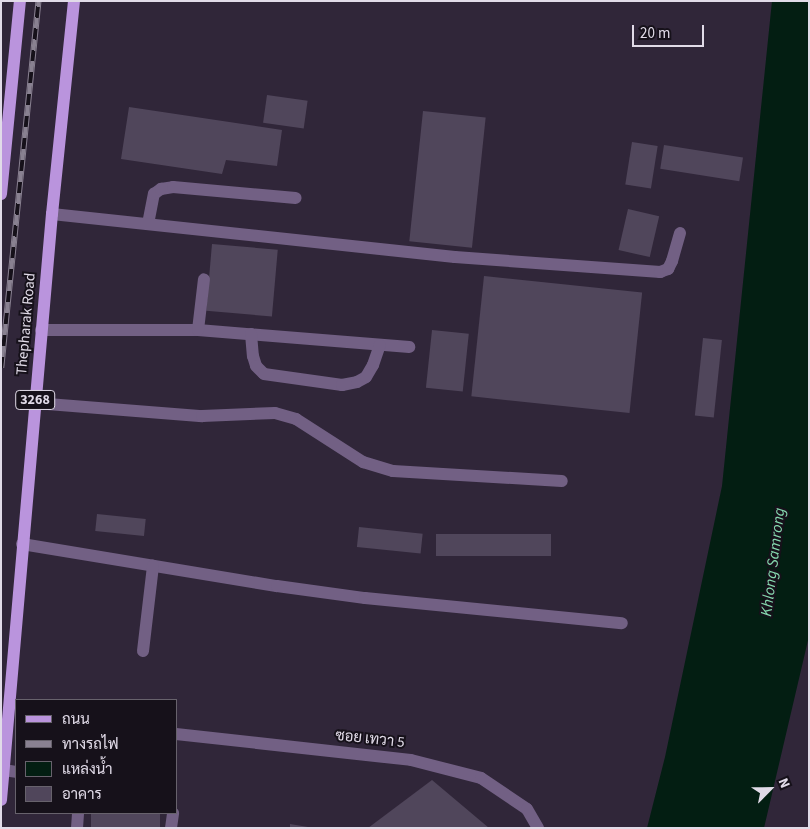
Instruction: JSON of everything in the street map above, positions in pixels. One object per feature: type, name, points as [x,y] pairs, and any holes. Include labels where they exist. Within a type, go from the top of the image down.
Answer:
[{"type":"main road","points":[[1,194],[3,148],[20,1]]},
{"type":"main road","name":"Thepharak Road","points":[[1,800],[10,771],[22,544],[52,214],[74,1]]},
{"type":"street","points":[[148,224],[154,194],[161,188],[173,187],[296,198]]},
{"type":"street","points":[[52,214],[455,257],[660,272],[668,268],[680,233]]},
{"type":"street","points":[[198,330],[204,279]]},
{"type":"street","points":[[42,330],[198,330],[409,347]]},
{"type":"street","points":[[251,334],[256,366],[264,374],[342,385],[366,377],[374,365],[380,345]]},
{"type":"street","points":[[35,403],[202,416],[275,413],[296,419],[363,462],[386,469],[425,474],[562,482]]},
{"type":"street","points":[[22,544],[152,566],[365,598],[622,623]]},
{"type":"street","points":[[143,651],[152,566]]},
{"type":"street","name":"ซอย เทวา 5","points":[[178,734],[411,760],[481,778],[527,809],[538,828]]},
{"type":"street","points":[[77,828],[78,814]]},
{"type":"street","points":[[172,828],[173,814]]},
{"type":"water","name":"Khlong Samrong","points":[[772,1],[809,1],[809,636],[764,828],[647,828],[665,757],[722,486]]},
{"type":"building","points":[[267,95],[308,101],[304,128],[263,123]]},
{"type":"building","points":[[129,107],[282,130],[277,166],[226,160],[222,174],[121,159]]},
{"type":"building","points":[[423,111],[486,118],[472,248],[409,241]]},
{"type":"building","points":[[632,142],[658,146],[651,189],[625,184]]},
{"type":"building","points":[[664,145],[743,158],[739,181],[660,169]]},
{"type":"building","points":[[628,209],[659,216],[650,257],[619,250]]},
{"type":"building","points":[[212,244],[278,250],[272,316],[206,311]]},
{"type":"building","points":[[484,276],[642,293],[629,413],[471,396]]},
{"type":"building","points":[[432,330],[469,334],[463,392],[426,388]]},
{"type":"building","points":[[703,338],[722,340],[714,418],[695,416]]},
{"type":"building","points":[[97,514],[146,519],[144,536],[95,531]]},
{"type":"building","points":[[359,527],[423,534],[421,554],[357,547]]},
{"type":"building","points":[[436,534],[551,534],[551,556],[436,556]]},
{"type":"building","points":[[432,780],[489,828],[368,828]]},
{"type":"building","points":[[91,814],[160,814],[160,828],[91,828]]},
{"type":"building","points":[[290,824],[308,827],[308,828],[290,828]]},
{"type":"railway","points":[[1,368],[38,1]]}]
